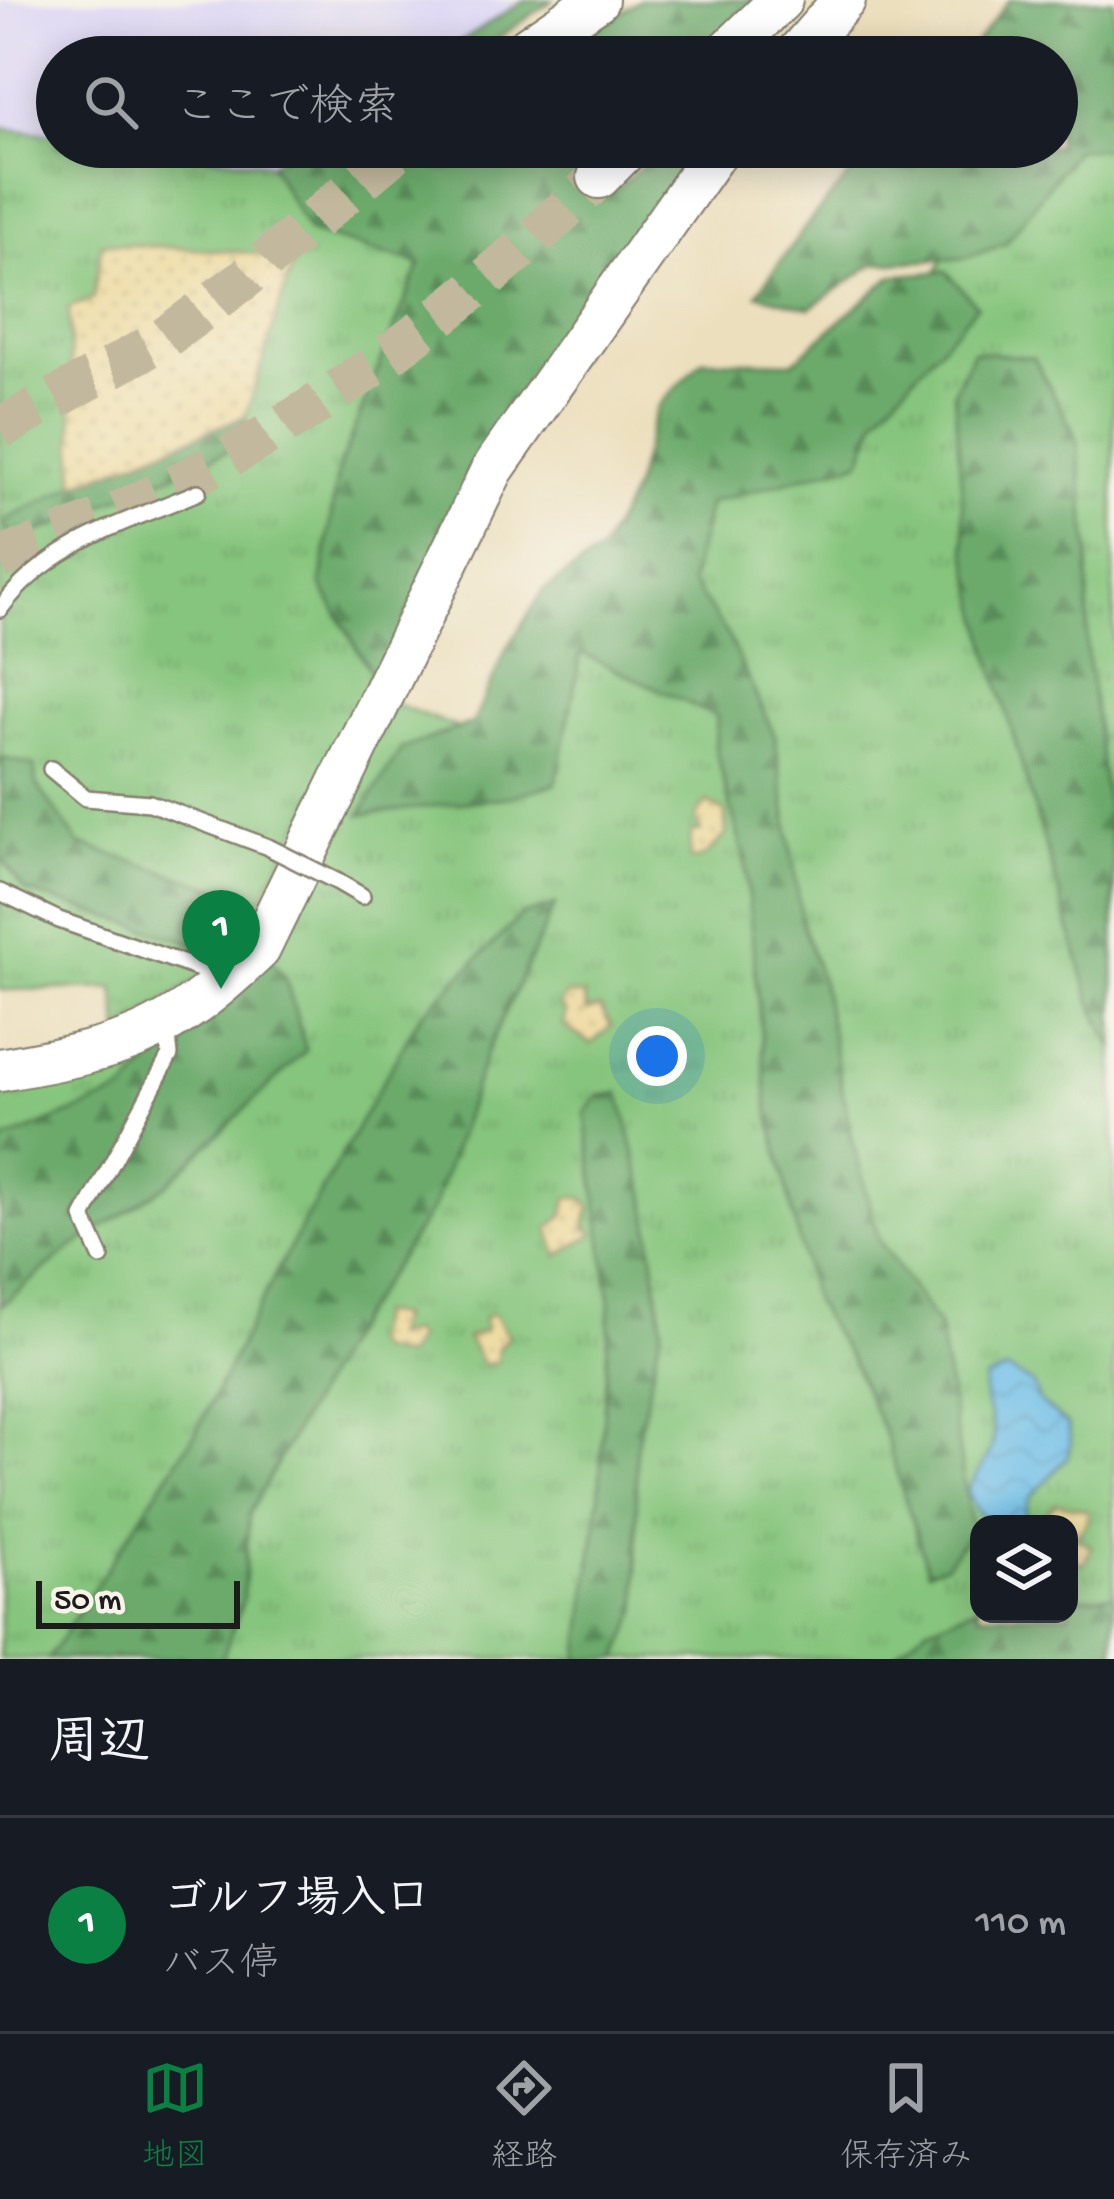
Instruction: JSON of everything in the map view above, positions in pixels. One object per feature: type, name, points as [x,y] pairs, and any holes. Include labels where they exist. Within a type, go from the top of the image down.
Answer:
[{"type":"street","points":[[545,36],[597,0]]},
{"type":"street","points":[[744,36],[781,0]]},
{"type":"street","points":[[812,36],[844,0]]},
{"type":"street","points":[[599,177],[608,168]]},
{"type":"street","points":[[0,1070],[108,1050],[167,1024],[259,949],[492,470],[704,168]]},
{"type":"lane","points":[[0,608],[28,575],[59,550],[198,492]]},
{"type":"lane","points":[[51,769],[86,798],[150,803],[268,847],[362,896]]},
{"type":"lane","points":[[0,892],[59,920],[227,979]]},
{"type":"lane","points":[[101,1257],[83,1217],[170,1054],[167,1024]]},
{"type":"shaded area","points":[[0,0],[525,0],[469,36],[36,36],[36,132],[0,128]]},
{"type":"green space","points":[[525,0],[553,0],[501,36],[469,36]]},
{"type":"green space","points":[[640,0],[756,0],[719,36],[584,36]]},
{"type":"green space","points":[[1009,0],[1114,0],[1114,149],[1078,149],[1078,36],[981,36]]},
{"type":"green space","points":[[1114,55],[1114,1659],[0,1659],[0,1087],[121,1067],[177,1044],[396,704],[479,736],[638,535],[820,450],[939,268],[980,168],[1078,168],[1078,113]]},
{"type":"green space","points":[[0,128],[36,132],[36,168],[272,168],[309,232],[421,264],[338,470],[321,585],[376,681],[231,957],[120,1031],[114,988],[0,990],[0,856],[26,891],[237,895],[78,844],[35,783],[2,759],[0,767]]},
{"type":"green space","points":[[272,168],[590,168],[614,192],[640,168],[692,168],[376,681],[321,585],[338,470],[420,264],[309,232]]},
{"type":"green space","points":[[856,168],[1062,168],[1005,244],[966,258],[874,264],[810,308],[757,294],[812,218]]},
{"type":"green space","points":[[946,271],[977,306],[877,417],[861,461],[709,503],[691,582],[727,634],[775,736],[802,923],[822,983],[850,1130],[879,1240],[939,1327],[970,1534],[945,1565],[928,1571],[886,1438],[853,1363],[813,1301],[768,1108],[745,862],[715,747],[717,717],[581,653],[556,784],[508,797],[360,815],[401,749],[473,723],[506,650],[544,590],[600,552],[633,490],[657,408],[703,360],[793,362],[892,276]]},
{"type":"green space","points":[[973,351],[1034,358],[1077,438],[1089,552],[1087,651],[1114,864],[1114,1050],[1091,1002],[990,656],[966,549],[954,391]]},
{"type":"green space","points":[[246,416],[237,447],[10,545],[5,520],[75,485]]},
{"type":"green space","points":[[2,758],[34,765],[36,783],[79,844],[238,895],[212,949],[25,891],[0,856]]},
{"type":"green space","points":[[555,905],[486,1054],[434,1206],[347,1336],[249,1514],[243,1600],[222,1659],[48,1659],[196,1432],[279,1267],[419,1017],[522,915]]},
{"type":"green space","points":[[269,958],[285,976],[306,1050],[165,1186],[64,1253],[0,1307],[0,1142],[124,1092],[214,993]]},
{"type":"green space","points":[[620,1093],[646,1198],[662,1325],[636,1448],[638,1610],[618,1659],[579,1659],[599,1498],[610,1301],[585,1113],[598,1096]]},
{"type":"green space","points":[[1114,1595],[1114,1653],[1091,1659],[890,1659],[925,1628],[970,1609],[970,1623],[1078,1623],[1078,1598]]},
{"type":"sand","points":[[102,243],[295,256],[246,416],[75,485],[69,307],[93,299]]},
{"type":"sand","points":[[707,802],[725,812],[726,835],[704,857],[690,860],[691,833],[701,831],[695,817]]},
{"type":"sand","points":[[566,995],[584,995],[587,1011],[600,1007],[611,1026],[591,1044],[564,1026],[566,1012],[560,1006]]},
{"type":"sand","points":[[567,1198],[582,1198],[590,1206],[585,1226],[594,1234],[558,1256],[549,1228],[564,1215]]},
{"type":"sand","points":[[378,1313],[399,1316],[393,1337],[412,1332],[416,1338],[405,1357],[376,1350],[371,1342]]},
{"type":"sand","points":[[494,1314],[508,1337],[498,1348],[497,1362],[483,1365],[467,1337],[485,1331],[484,1317]]},
{"type":"sand","points":[[1056,1503],[1087,1510],[1089,1520],[1078,1534],[1078,1515],[1046,1513]]},
{"type":"sand","points":[[1078,1538],[1091,1546],[1084,1564],[1078,1562]]},
{"type":"water","points":[[1007,1370],[1032,1383],[1040,1402],[1068,1425],[1067,1458],[1029,1499],[1025,1515],[980,1515],[967,1492],[994,1437],[985,1379]]},
{"type":"tunnel","points":[[0,428],[162,340],[243,280],[376,168]]},
{"type":"tunnel","points":[[0,558],[167,489],[321,402],[464,297],[599,177]]},
{"type":"place","name":"ゴルフ場入口","points":[[221,989]]}]
